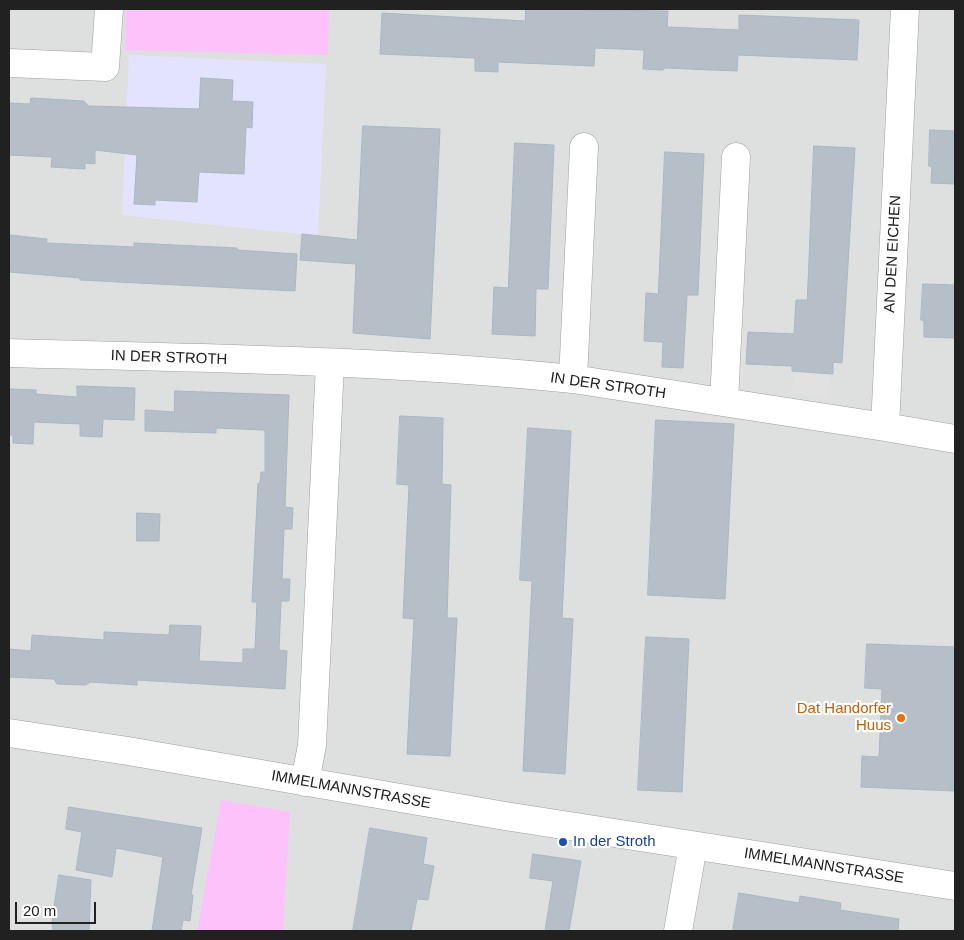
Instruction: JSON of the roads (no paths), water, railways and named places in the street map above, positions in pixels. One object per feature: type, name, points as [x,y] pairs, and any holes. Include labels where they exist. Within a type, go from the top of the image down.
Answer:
[{"type":"street","points":[[9,63],[105,67],[109,9]]},
{"type":"street","name":"AN DEN EICHEN","points":[[885,427],[905,9]]},
{"type":"street","points":[[573,379],[584,147]]},
{"type":"street","points":[[724,402],[736,157]]},
{"type":"street","name":"IN DER STROTH","points":[[9,353],[330,364],[526,374],[573,379],[885,427]]},
{"type":"street","points":[[305,782],[312,745],[330,364]]},
{"type":"street","points":[[885,427],[955,439]]},
{"type":"street","name":"IMMELMANNSTRASSE","points":[[9,733],[128,751],[693,846],[955,886]]},
{"type":"street","points":[[678,931],[693,846]]},
{"type":"place","name":"Dat Handorfer Huus","points":[[901,718]]},
{"type":"place","name":"In der Stroth","points":[[563,842]]}]
